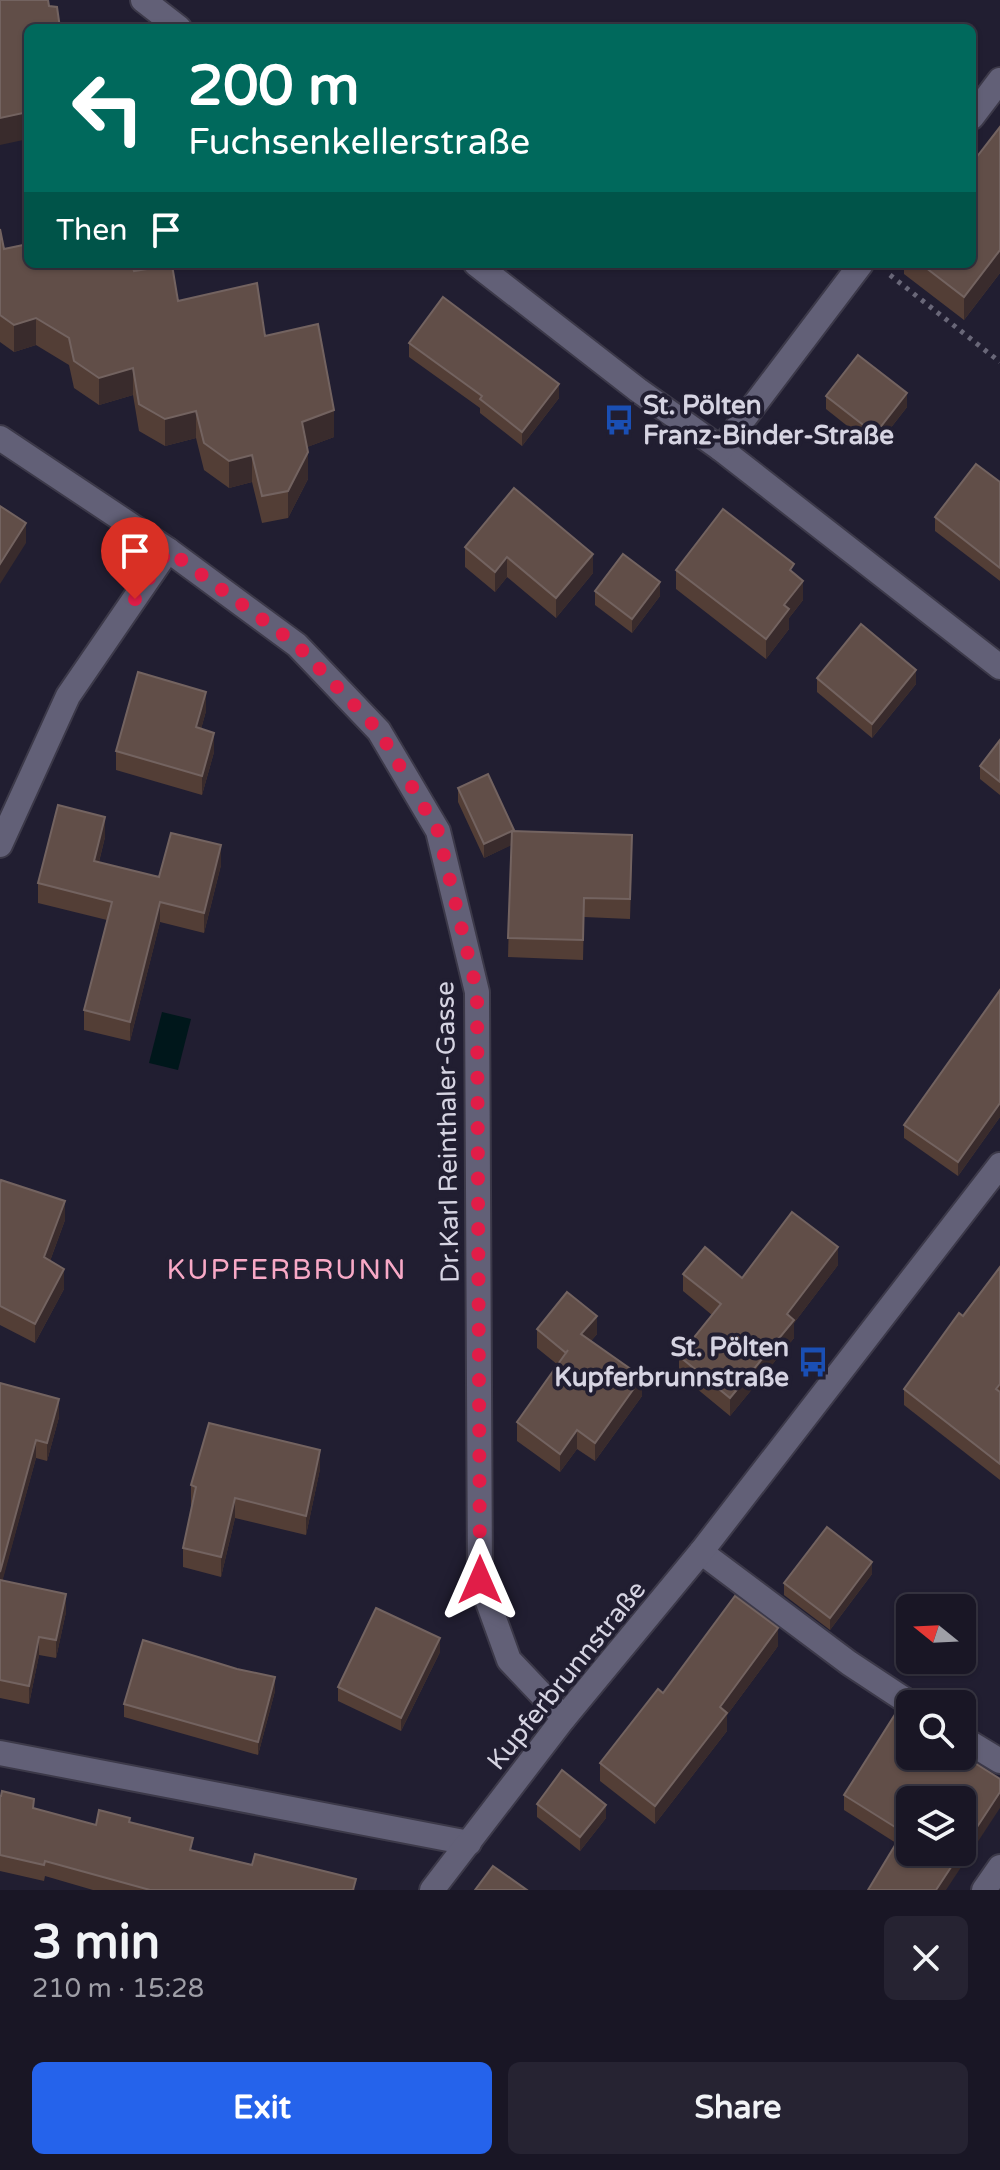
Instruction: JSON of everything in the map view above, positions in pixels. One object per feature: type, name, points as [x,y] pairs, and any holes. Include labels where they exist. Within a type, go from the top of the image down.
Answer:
[{"type":"street","points":[[143,0],[174,24]]},
{"type":"street","points":[[976,112],[1000,80]]},
{"type":"street","points":[[481,268],[614,372],[721,449],[1000,667]]},
{"type":"street","points":[[721,449],[858,268]]},
{"type":"street","name":"Dr.Karl Reinthaler-Gasse","points":[[0,438],[168,550],[297,645],[379,731],[438,831],[477,992],[480,1580],[509,1660],[564,1718]]},
{"type":"street","points":[[0,845],[68,696],[168,550]]},
{"type":"street","name":"Kupferbrunnstraße","points":[[432,1890],[564,1718],[701,1552],[1000,1165]]},
{"type":"street","points":[[701,1552],[849,1663],[896,1694]]},
{"type":"street","points":[[976,1746],[1000,1761]]},
{"type":"street","points":[[0,1753],[469,1843]]},
{"type":"street","points":[[984,1890],[1000,1867]]},
{"type":"path","points":[[889,274],[1000,362]]},
{"type":"shaded area","points":[[162,1012],[191,1019],[178,1070],[149,1063]]},
{"type":"building","points":[[0,0],[48,0],[49,6],[57,7],[59,24],[24,24],[24,113],[0,118]]},
{"type":"building","points":[[1000,127],[1000,250],[964,297],[926,268],[976,268],[976,158]]},
{"type":"building","points":[[0,229],[4,249],[24,245],[24,268],[133,268],[134,271],[172,268],[178,301],[257,283],[265,336],[318,324],[334,410],[302,422],[308,452],[288,491],[262,496],[252,455],[229,461],[204,443],[196,411],[165,419],[139,404],[133,368],[99,378],[74,361],[69,338],[36,318],[14,325],[0,315]]},
{"type":"building","points":[[443,297],[559,384],[522,432],[480,399],[482,396],[409,343]]},
{"type":"building","points":[[858,355],[907,393],[875,434],[826,396]]},
{"type":"building","points":[[976,464],[1000,482],[1000,568],[935,517]]},
{"type":"building","points":[[514,488],[593,554],[556,598],[507,557],[495,572],[465,547]]},
{"type":"building","points":[[0,506],[26,523],[0,564]]},
{"type":"building","points":[[723,509],[794,564],[790,570],[803,581],[784,605],[789,609],[766,639],[676,570]]},
{"type":"building","points":[[623,554],[660,582],[632,619],[595,591]]},
{"type":"building","points":[[861,624],[916,670],[872,724],[817,678]]},
{"type":"building","points":[[138,672],[206,692],[196,727],[214,733],[202,776],[116,751]]},
{"type":"building","points":[[1000,740],[1000,782],[980,766]]},
{"type":"building","points":[[488,774],[514,830],[484,844],[458,788]]},
{"type":"building","points":[[58,805],[105,817],[94,861],[159,877],[171,833],[221,845],[204,913],[160,902],[130,1022],[84,1010],[112,902],[38,883]]},
{"type":"building","points":[[512,831],[632,835],[630,899],[584,898],[583,940],[508,938]]},
{"type":"building","points":[[1000,990],[1000,1103],[958,1162],[904,1125]]},
{"type":"building","points":[[1,1180],[65,1201],[44,1257],[64,1269],[35,1324],[0,1306]]},
{"type":"building","points":[[792,1212],[838,1247],[787,1314],[794,1320],[730,1398],[679,1356],[721,1304],[683,1274],[705,1247],[742,1278]]},
{"type":"building","points":[[1000,1267],[1000,1384],[996,1389],[1000,1392],[1000,1464],[904,1389],[959,1313],[963,1316]]},
{"type":"building","points":[[567,1292],[597,1316],[581,1334],[642,1377],[595,1443],[577,1430],[560,1454],[517,1422],[566,1353],[537,1329]]},
{"type":"building","points":[[0,1383],[59,1399],[47,1443],[36,1440],[0,1572]]},
{"type":"building","points":[[209,1423],[320,1450],[306,1516],[235,1498],[221,1557],[183,1548],[196,1487],[191,1485]]},
{"type":"building","points":[[827,1527],[872,1562],[830,1618],[784,1583]]},
{"type":"building","points":[[0,1580],[66,1594],[56,1640],[39,1637],[29,1686],[0,1680]]},
{"type":"building","points":[[735,1596],[778,1628],[720,1707],[727,1713],[655,1806],[600,1763],[658,1689],[663,1693]]},
{"type":"building","points":[[376,1608],[440,1638],[401,1718],[338,1687]]},
{"type":"building","points":[[143,1640],[237,1669],[275,1677],[258,1742],[124,1704]]},
{"type":"building","points":[[896,1713],[896,1770],[976,1770],[976,1764],[1000,1779],[1000,1792],[976,1829],[976,1786],[896,1786],[896,1828],[844,1795]]},
{"type":"building","points":[[562,1770],[606,1805],[580,1837],[537,1804]]},
{"type":"building","points":[[2,1791],[34,1799],[33,1808],[96,1825],[99,1810],[130,1818],[129,1822],[193,1838],[190,1850],[252,1865],[255,1854],[356,1879],[353,1890],[150,1890],[45,1861],[44,1865],[0,1855]]},
{"type":"building","points":[[896,1844],[896,1866],[952,1866],[936,1890],[868,1890]]},
{"type":"building","points":[[493,1866],[527,1890],[475,1890]]},
{"type":"place","name":"St. Pölten Franz-Binder-Straße","points":[[619,420]]},
{"type":"place","name":"St. Pölten Kupferbrunnstraße","points":[[813,1362]]},
{"type":"district","name":"KUPFERBRUNN","points":[[287,1269]]},
{"type":"route","points":[[135,599],[168,550],[297,645],[379,731],[438,831],[477,992],[480,1580]]}]
